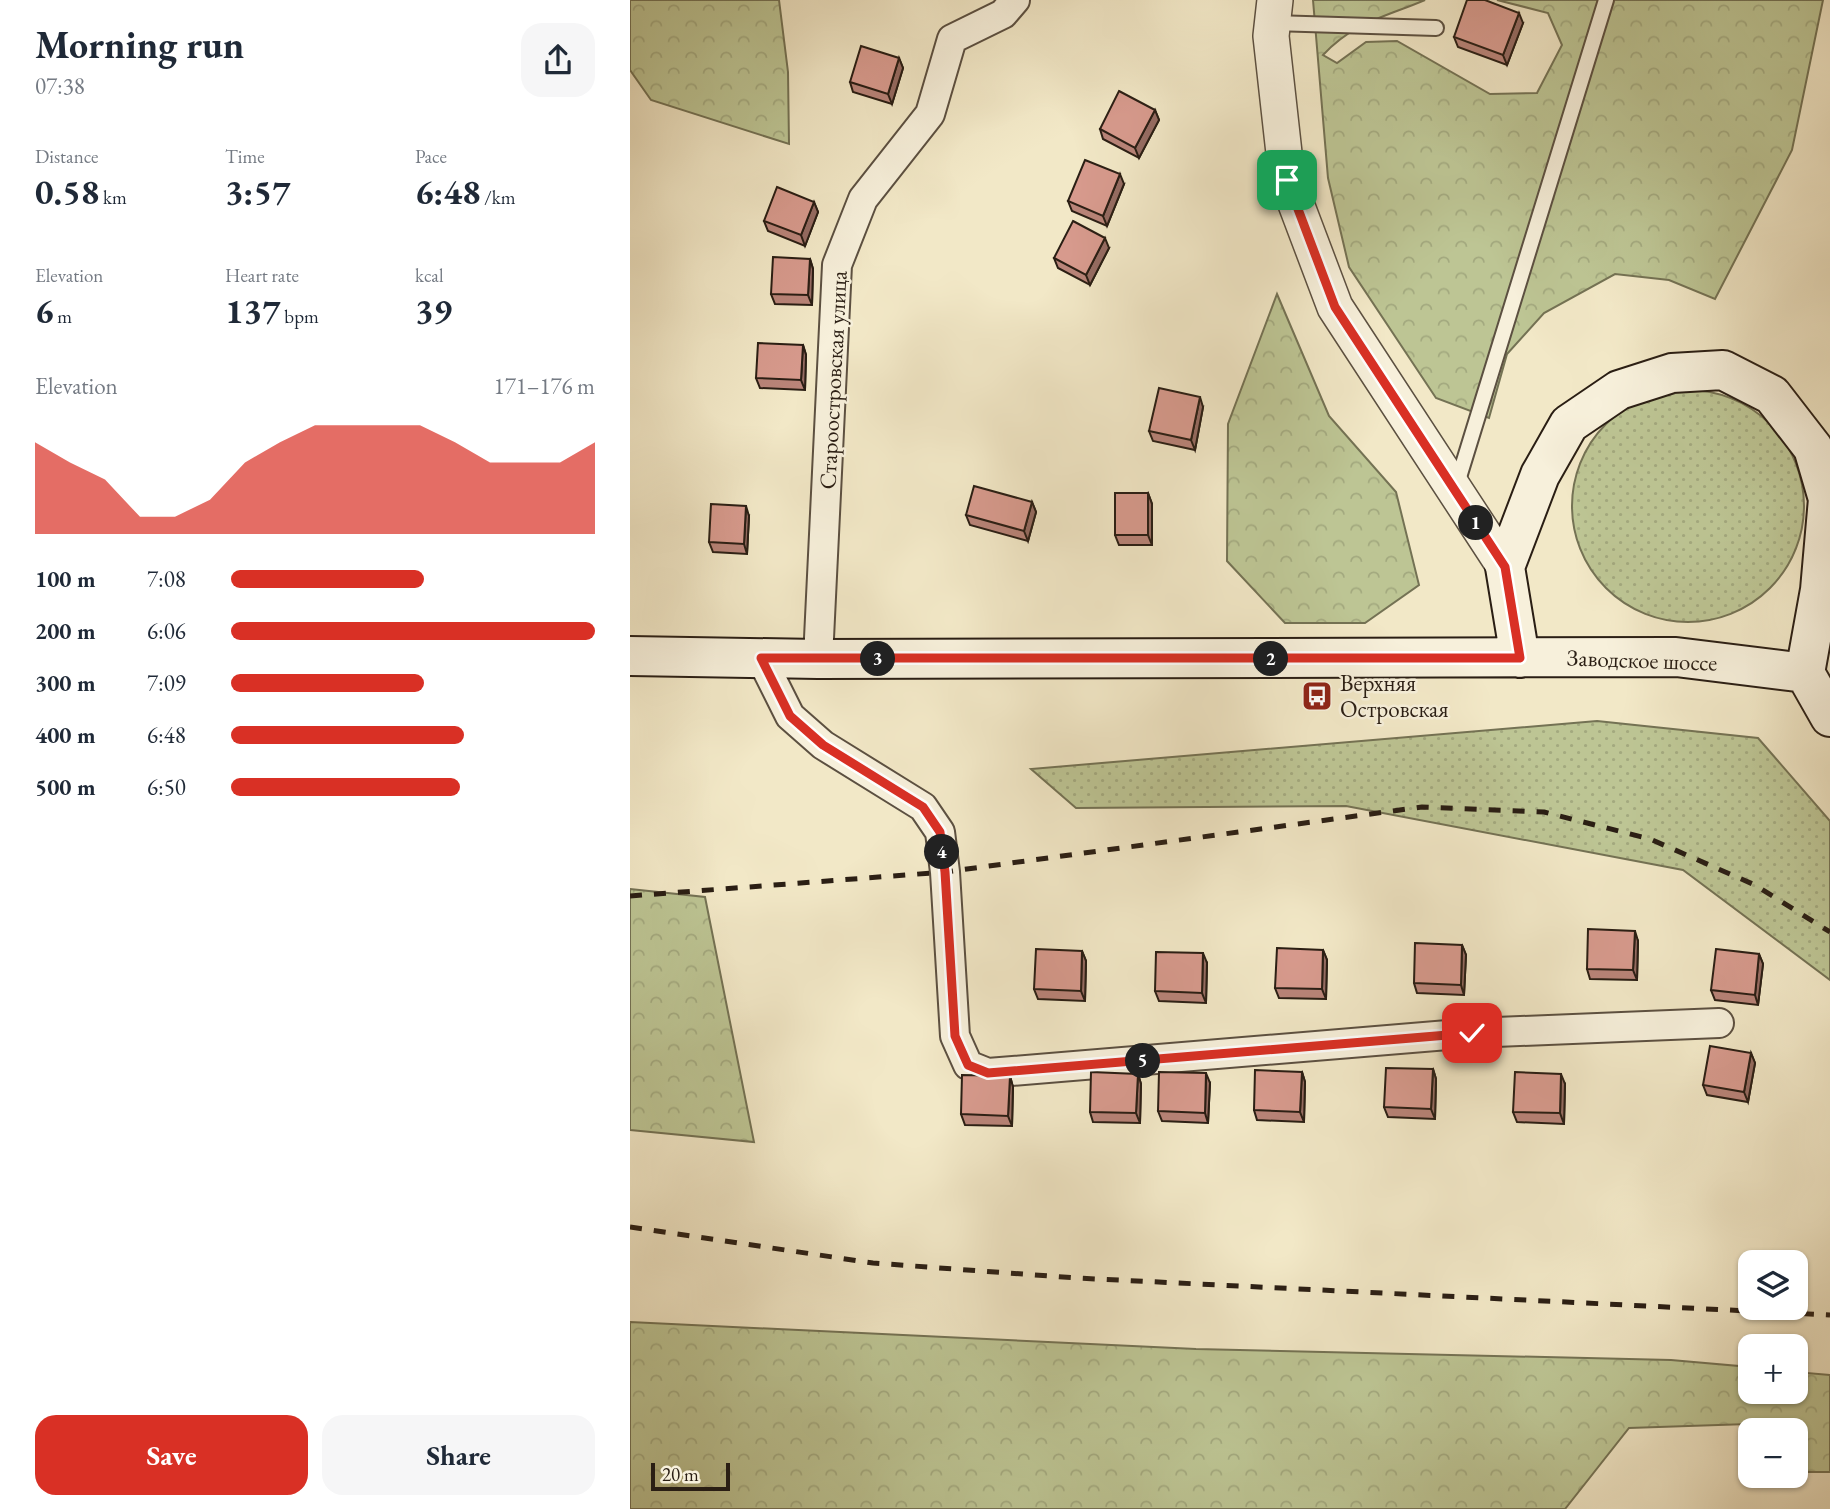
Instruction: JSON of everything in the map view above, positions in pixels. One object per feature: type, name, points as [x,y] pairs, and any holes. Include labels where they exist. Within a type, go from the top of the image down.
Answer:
[{"type":"main road","points":[[1520,658],[1505,567],[1540,475],[1569,424],[1619,390],[1672,373],[1723,370],[1772,395],[1813,448],[1828,499],[1825,589],[1805,673],[1830,717]]},
{"type":"main road","name":"Заводское шоссе","points":[[630,656],[818,659],[1676,657],[1805,673]]},
{"type":"street","name":"Староостровская улица","points":[[818,659],[837,265],[863,199],[930,114],[952,39],[1003,15],[1015,0]]},
{"type":"street","points":[[1274,11],[1271,36],[1287,180],[1335,307],[1505,567]]},
{"type":"street","points":[[761,658],[790,716],[823,745],[923,807],[940,832],[955,1036],[968,1065],[988,1073],[1472,1033],[1719,1023]]},
{"type":"lane","points":[[1455,491],[1606,0]]},
{"type":"lane","points":[[1274,11],[1436,28]]},
{"type":"green space","points":[[630,0],[779,0],[788,72],[789,144],[651,100],[630,70]]},
{"type":"green space","points":[[1313,0],[1425,0],[1358,28],[1323,55],[1337,63],[1366,42],[1397,41],[1490,94],[1537,93],[1562,45],[1548,13],[1497,0],[1823,0],[1792,150],[1715,299],[1669,280],[1615,274],[1544,313],[1507,354],[1489,418],[1436,398],[1349,267],[1328,178]]},
{"type":"green space","points":[[1277,294],[1329,416],[1396,492],[1419,585],[1365,623],[1285,623],[1227,561],[1228,424]]},
{"type":"green space","points":[[1677,390],[1699,390],[1722,395],[1753,409],[1778,432],[1799,472],[1804,506],[1802,529],[1790,561],[1778,580],[1762,596],[1722,617],[1699,622],[1677,622],[1654,617],[1623,603],[1598,580],[1577,540],[1572,517],[1572,495],[1577,472],[1591,441],[1614,416],[1654,395]]},
{"type":"green space","points":[[1597,721],[1758,738],[1830,821],[1830,980],[1683,870],[1346,806],[1076,808],[1031,769]]},
{"type":"green space","points":[[630,889],[705,897],[754,1142],[630,1130]]},
{"type":"green space","points":[[630,1322],[1196,1349],[1671,1360],[1738,1366],[1738,1404],[1808,1404],[1808,1373],[1830,1375],[1830,1472],[1808,1472],[1808,1418],[1738,1418],[1738,1424],[1629,1428],[1565,1509],[630,1509]]},
{"type":"building","points":[[1467,0],[1485,0],[1519,13],[1503,55],[1454,37]]},
{"type":"building","points":[[861,46],[899,58],[888,94],[850,82]]},
{"type":"building","points":[[1119,91],[1155,110],[1135,148],[1100,129]]},
{"type":"building","points":[[1085,160],[1120,174],[1103,216],[1068,201]]},
{"type":"building","points":[[777,187],[814,202],[801,235],[764,221]]},
{"type":"building","points":[[1073,221],[1105,238],[1086,275],[1054,258]]},
{"type":"building","points":[[773,257],[810,259],[808,295],[771,294]]},
{"type":"building","points":[[758,343],[803,345],[801,380],[756,378]]},
{"type":"building","points":[[1159,388],[1200,397],[1191,440],[1149,431]]},
{"type":"building","points":[[974,486],[1032,502],[1024,531],[966,515]]},
{"type":"building","points":[[1115,493],[1148,493],[1148,535],[1115,535]]},
{"type":"building","points":[[711,504],[746,506],[744,544],[709,542]]},
{"type":"building","points":[[1588,929],[1635,931],[1633,970],[1587,969]]},
{"type":"building","points":[[1415,943],[1462,945],[1461,985],[1414,983]]},
{"type":"building","points":[[1277,948],[1323,950],[1322,989],[1275,988]]},
{"type":"building","points":[[1036,949],[1082,951],[1081,991],[1034,989]]},
{"type":"building","points":[[1716,949],[1759,954],[1755,995],[1711,990]]},
{"type":"building","points":[[1156,952],[1203,953],[1202,993],[1155,991]]},
{"type":"building","points":[[1710,1046],[1751,1053],[1744,1092],[1703,1085]]},
{"type":"building","points":[[1386,1068],[1433,1069],[1431,1109],[1384,1107]]},
{"type":"building","points":[[1255,1070],[1302,1072],[1300,1112],[1254,1110]]},
{"type":"building","points":[[1091,1072],[1138,1074],[1136,1113],[1090,1112]]},
{"type":"building","points":[[1159,1072],[1206,1073],[1205,1113],[1158,1111]]},
{"type":"building","points":[[1515,1072],[1561,1074],[1560,1113],[1513,1112]]},
{"type":"building","points":[[962,1075],[1010,1076],[1008,1116],[961,1114]]},
{"type":"railway","points":[[630,896],[945,872],[1422,807],[1544,812],[1650,839],[1755,885],[1830,932]]},
{"type":"railway","points":[[630,1227],[873,1263],[1076,1278],[1830,1315]]},
{"type":"place","name":"Верхняя Островская","points":[[1317,696]]},
{"type":"route","points":[[1287,180],[1335,307],[1505,567],[1520,658],[761,658],[790,716],[823,745],[923,807],[940,832],[955,1036],[968,1065],[988,1073],[1472,1033]]}]
